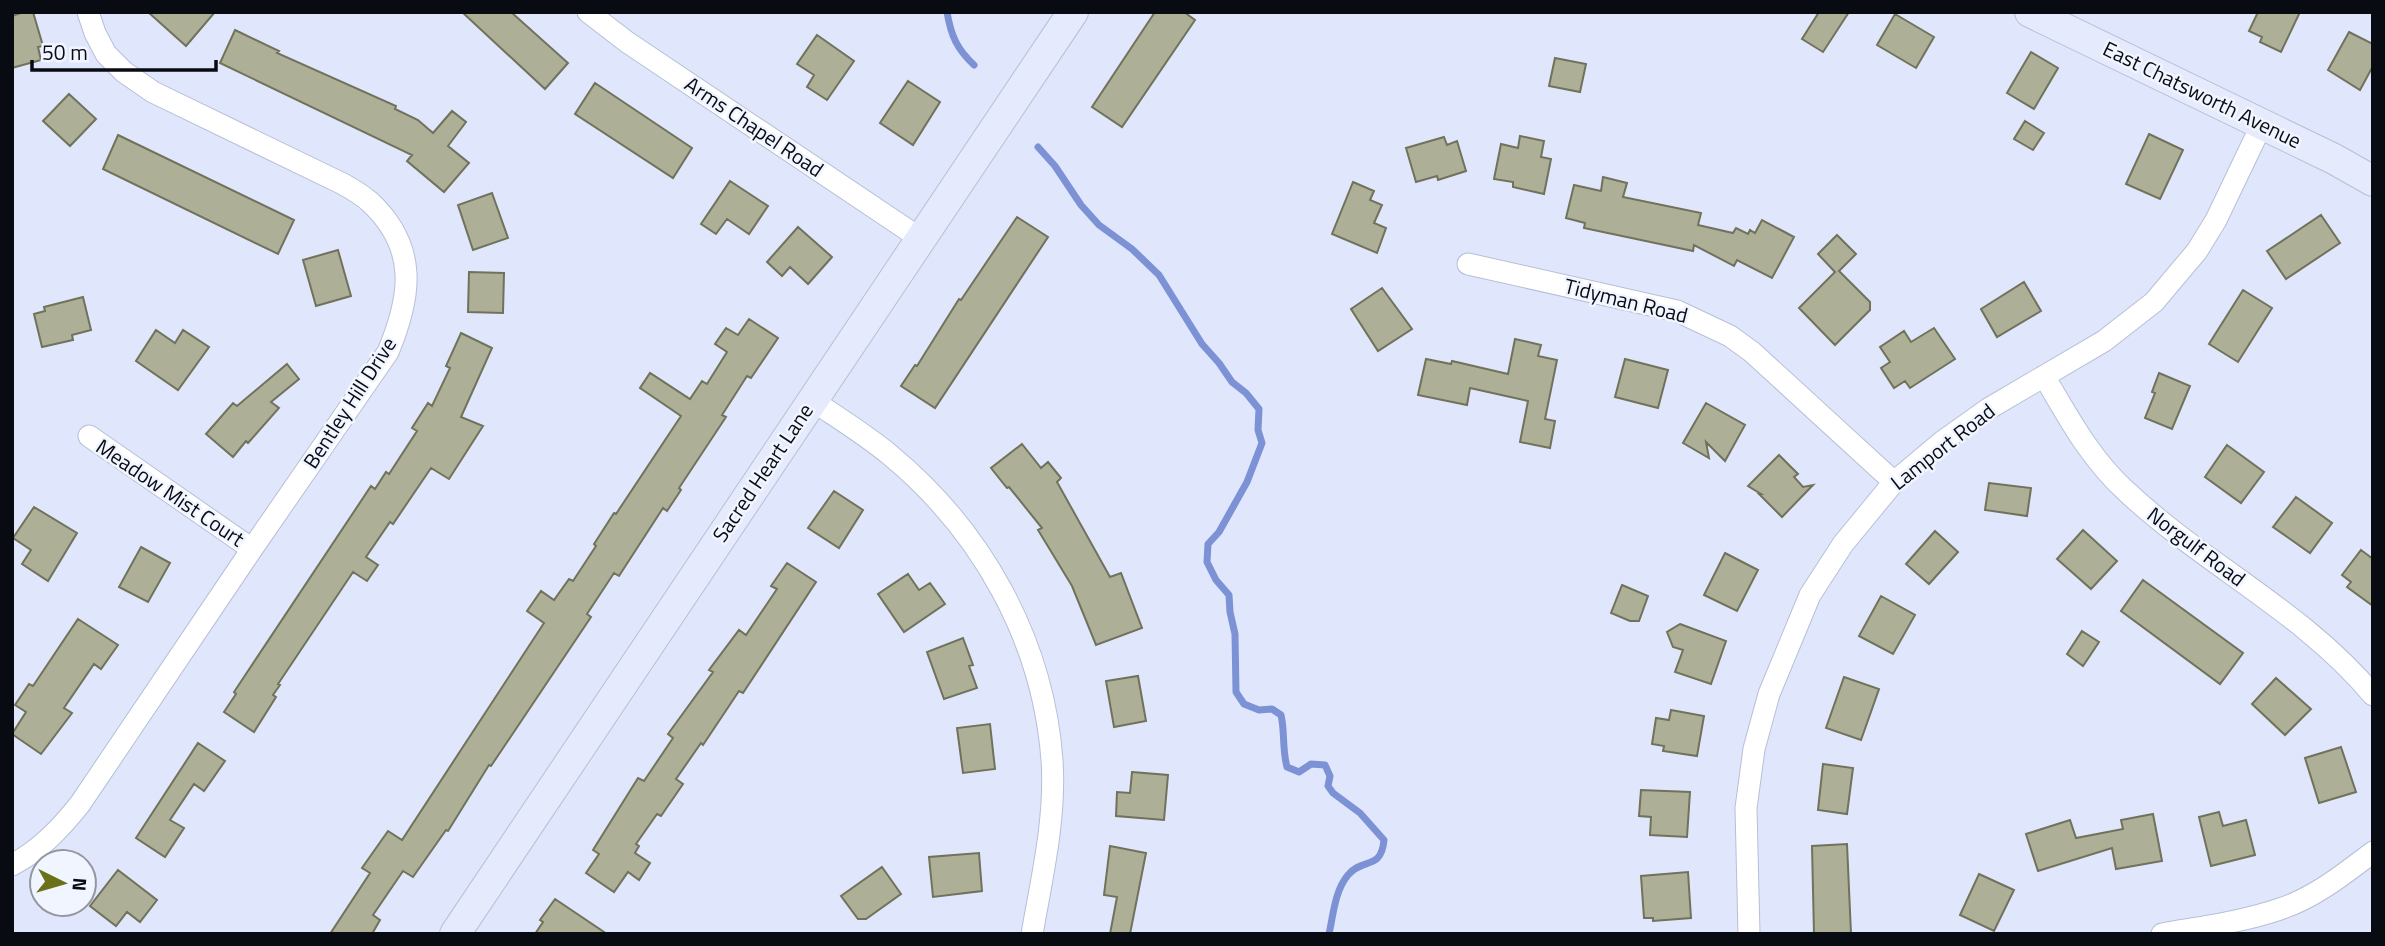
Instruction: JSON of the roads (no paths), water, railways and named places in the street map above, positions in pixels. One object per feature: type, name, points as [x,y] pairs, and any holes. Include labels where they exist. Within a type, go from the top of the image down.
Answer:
[{"type":"street","name":"Bentley Hill Drive","points":[[12,865],[38,849],[61,828],[80,804],[387,352],[401,318],[406,293],[406,268],[400,246],[389,224],[369,201],[343,184],[153,92],[124,72],[106,54],[88,12]]},
{"type":"street","name":"Arms Chapel Road","points":[[588,12],[627,42],[921,239]]},
{"type":"street","name":"Sacred Heart Lane","points":[[455,934],[1073,12]]},
{"type":"street","name":"East Chatsworth Avenue","points":[[2030,12],[2334,159],[2373,181]]},
{"type":"street","name":"Lamport Road","points":[[1749,934],[1746,808],[1754,749],[1769,694],[1810,595],[1843,544],[1894,482],[1943,441],[1988,409],[2112,336],[2154,302],[2178,275],[2216,220],[2262,124]]},
{"type":"street","name":"Tidyman Road","points":[[1468,264],[1678,311],[1706,324],[1752,352],[1894,482]]},
{"type":"street","name":"Norgulf Road","points":[[2043,376],[2104,469],[2125,491],[2170,529],[2340,657],[2373,695]]},
{"type":"street","points":[[812,400],[890,454],[926,488],[961,527],[989,566],[1011,605],[1030,653],[1045,708],[1052,761],[1046,853],[1032,934]]},
{"type":"street","name":"Meadow Mist Court","points":[[89,436],[252,549]]},
{"type":"street","points":[[2162,934],[2244,919],[2281,909],[2316,892],[2373,852]]},
{"type":"waterway","points":[[947,12],[956,42],[974,65]]},
{"type":"waterway","points":[[1038,147],[1099,225],[1132,249],[1159,275],[1202,344],[1232,382],[1246,393],[1259,409],[1258,430],[1262,443],[1247,482],[1219,532],[1208,544],[1207,562],[1216,580],[1229,595],[1235,634],[1236,692],[1244,704],[1259,710],[1272,709],[1281,715],[1287,767],[1299,772],[1311,764],[1325,765],[1330,776],[1328,786],[1333,793],[1360,813],[1384,840],[1379,856],[1354,870],[1344,881],[1335,903],[1329,934]]}]
